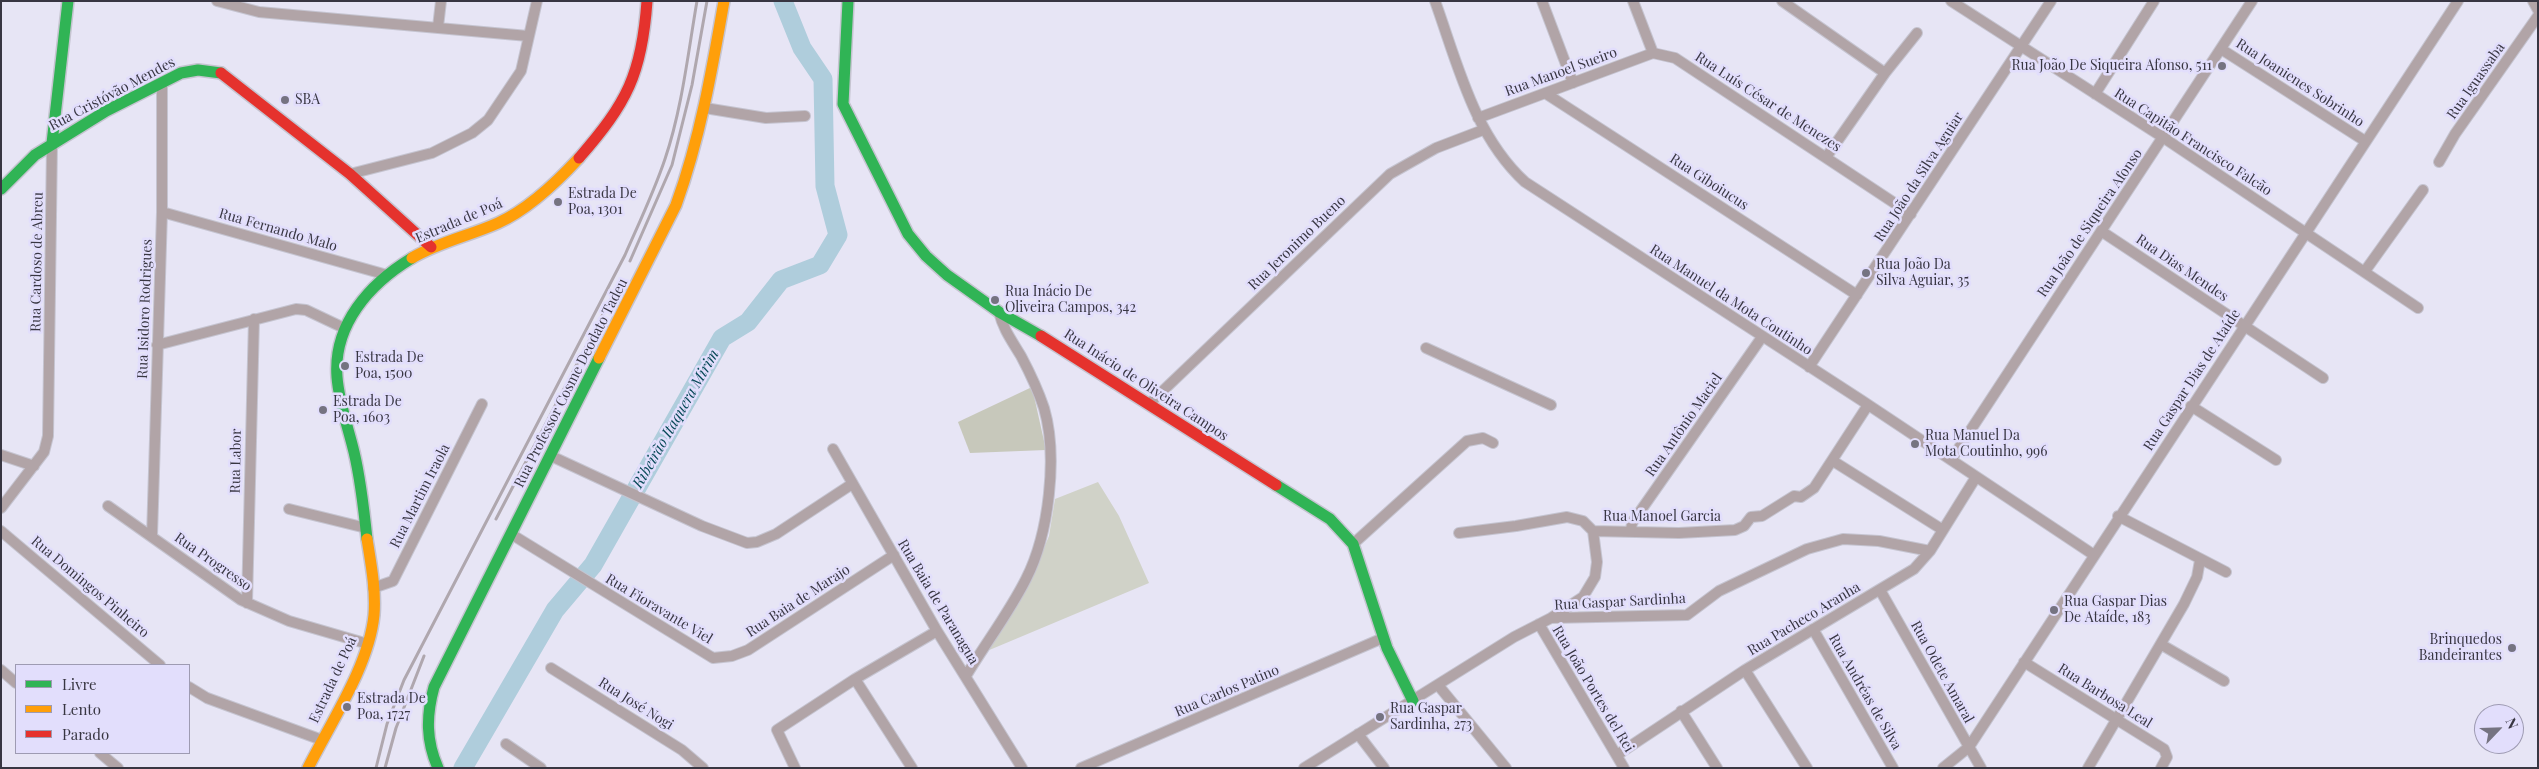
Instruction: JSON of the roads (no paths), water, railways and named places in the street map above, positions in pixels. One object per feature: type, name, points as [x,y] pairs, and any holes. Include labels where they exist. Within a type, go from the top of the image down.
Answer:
[{"type":"main road","name":"Rua Cardoso de Abreu","points":[[52,143],[68,1]]},
{"type":"main road","name":"Estrada de Poá","points":[[308,768],[368,644],[374,616],[373,588],[357,463],[338,388],[336,362],[344,328],[362,302],[386,275],[431,247],[503,221],[524,209],[540,198],[580,155],[616,109],[631,85],[639,63],[647,1]]},
{"type":"main road","name":"Rua Professor Cosme Deodato Tadeu","points":[[438,768],[429,740],[426,716],[434,687],[676,205],[686,178],[705,108],[724,1]]},
{"type":"main road","name":"Rua Inácio de Oliveira Campos","points":[[848,1],[843,104],[908,234],[926,256],[947,275],[999,312],[1061,347],[1226,454],[1302,499],[1330,519],[1353,544],[1383,638],[1412,701]]},
{"type":"main road","name":"Rua Cristóvão Mendes","points":[[1,189],[14,172],[52,143],[162,83],[195,69],[222,73],[350,174],[431,247]]},
{"type":"street","points":[[217,1],[260,12],[528,36]]},
{"type":"street","points":[[438,27],[441,1]]},
{"type":"street","points":[[350,174],[432,153],[472,133],[488,120],[518,79],[538,1]]},
{"type":"street","name":"Rua Manuel da Mota Coutinho","points":[[1435,1],[1483,130],[1517,175],[1544,196],[1868,405],[2094,555]]},
{"type":"street","points":[[1542,1],[1572,83]]},
{"type":"street","points":[[1632,1],[1654,53]]},
{"type":"street","points":[[1782,1],[1885,72]]},
{"type":"street","name":"Rua Capitão Francisco Falcão","points":[[1952,1],[2164,138],[2418,308]]},
{"type":"street","name":"Rua João da Silva Aguiar","points":[[1809,367],[2051,1]]},
{"type":"street","points":[[2094,94],[2154,1]]},
{"type":"street","name":"Rua João de Siqueira Afonso","points":[[1951,460],[2100,231],[2164,138],[2252,1]]},
{"type":"street","name":"Rua Gaspar Dias de Ataíde","points":[[1943,768],[1969,747],[2118,516],[2458,1]]},
{"type":"street","points":[[2533,1],[2538,10]]},
{"type":"street","name":"Rua Iguassaba","points":[[2439,162],[2455,134],[2538,16]]},
{"type":"street","points":[[1826,156],[1885,72],[1917,33]]},
{"type":"street","name":"Rua Joanienes Sobrinho","points":[[2221,49],[2365,141]]},
{"type":"street","name":"Rua Manoel Sueiro","points":[[1478,118],[1654,53]]},
{"type":"street","name":"Rua Luís César de Menezes","points":[[1654,53],[1675,58],[1826,156],[1911,214]]},
{"type":"street","name":"Rua Isidoro Rodrigues","points":[[152,536],[162,212],[162,83]]},
{"type":"street","name":"Rua Giboiucus","points":[[1545,93],[1857,296]]},
{"type":"street","points":[[705,108],[766,118],[805,116]]},
{"type":"street","name":"Rua Jeronimo Bueno","points":[[1149,404],[1390,174],[1436,148],[1483,130]]},
{"type":"street","name":"Rua Cardoso de Abreu","points":[[1,508],[44,452],[48,436],[52,143]]},
{"type":"street","points":[[2365,271],[2422,190]]},
{"type":"street","name":"Rua Fernando Malo","points":[[162,212],[386,275]]},
{"type":"street","name":"Rua Dias Mendes","points":[[2100,231],[2322,378]]},
{"type":"street","points":[[157,345],[296,309],[306,310],[344,328]]},
{"type":"street","points":[[966,676],[1026,579],[1043,528],[1049,488],[1051,446],[1044,410],[1028,369],[1005,330],[999,312]]},
{"type":"street","name":"Rua Labor","points":[[247,603],[254,320]]},
{"type":"street","name":"Rua Antônio Maciel","points":[[1631,531],[1632,523],[1762,336]]},
{"type":"street","points":[[1426,348],[1551,404]]},
{"type":"street","name":"Rua Martim Iraola","points":[[373,588],[393,581],[482,404]]},
{"type":"street","points":[[1868,405],[1833,461],[1943,530]]},
{"type":"street","points":[[2191,406],[2276,460]]},
{"type":"street","points":[[1353,544],[1467,441],[1483,438],[1493,443]]},
{"type":"street","name":"Rua Baia de Paranagua","points":[[833,449],[937,631],[1022,768]]},
{"type":"street","points":[[1,456],[34,466]]},
{"type":"street","points":[[550,456],[735,540],[757,542],[776,534],[852,484]]},
{"type":"street","name":"Rua Manoel Garcia","points":[[1593,531],[1679,533],[1735,530],[1744,526],[1751,518],[1762,516],[1794,496],[1801,497],[1809,492],[1820,482],[1833,461]]},
{"type":"street","name":"Rua Pacheco Aranha","points":[[1617,755],[1745,670],[1914,569],[1930,551],[1976,477]]},
{"type":"street","name":"Rua Progresso","points":[[108,506],[247,603],[289,621],[368,644]]},
{"type":"street","points":[[289,508],[366,528]]},
{"type":"street","points":[[2118,516],[2226,572]]},
{"type":"street","points":[[1459,533],[1567,517],[1583,521],[1593,531],[1597,562],[1593,582],[1583,598],[1551,618]]},
{"type":"street","name":"Rua Domingos Pinheiro","points":[[1,531],[159,664]]},
{"type":"street","name":"Rua Fioravante Viel","points":[[511,534],[713,658]]},
{"type":"street","name":"Rua Gaspar Sardinha","points":[[1304,768],[1514,637],[1551,618],[1687,615],[1719,591],[1807,549],[1843,539],[1879,542],[1930,551]]},
{"type":"street","name":"Rua Baia de Marajo","points":[[713,658],[732,656],[748,650],[894,556]]},
{"type":"street","points":[[2088,768],[2162,645],[2197,577],[2200,560]]},
{"type":"street","name":"Rua Odete Amaral","points":[[1880,590],[1981,768]]},
{"type":"street","name":"Rua João Portes del Rei","points":[[1539,624],[1624,768]]},
{"type":"street","name":"Rua Andréas de Silva","points":[[1813,629],[1893,768]]},
{"type":"street","points":[[795,768],[777,730],[855,679],[937,631]]},
{"type":"street","name":"Rua Carlos Patino","points":[[1081,768],[1383,638]]},
{"type":"street","points":[[2162,645],[2224,681]]},
{"type":"street","name":"Rua Barbosa Leal","points":[[2024,662],[2117,718],[2164,749],[2167,757],[2161,768]]},
{"type":"street","name":"Rua José Nogi","points":[[551,668],[682,750],[703,768]]},
{"type":"street","points":[[1,670],[15,682]]},
{"type":"street","points":[[1745,670],[1807,768]]},
{"type":"street","points":[[855,679],[912,768]]},
{"type":"street","points":[[1438,685],[1506,768]]},
{"type":"street","points":[[190,688],[207,698],[322,740]]},
{"type":"street","points":[[1681,711],[1717,768]]},
{"type":"street","points":[[1358,734],[1384,768]]},
{"type":"street","points":[[506,744],[541,768]]},
{"type":"street","points":[[101,754],[118,768]]},
{"type":"waterway","name":"Ribeirão Itaquera Mirim","points":[[463,768],[555,610],[593,565],[722,338],[748,322],[781,280],[820,265],[838,235],[825,186],[823,79],[802,48],[783,1]]},
{"type":"railway","points":[[376,768],[387,724],[404,680],[625,255],[651,195],[665,159],[676,121],[697,1]]},
{"type":"railway","points":[[630,261],[672,165],[692,85],[707,1]]},
{"type":"railway","points":[[496,519],[612,297]]},
{"type":"railway","points":[[385,768],[396,728],[424,656]]},
{"type":"place","name":"Rua João De Siqueira Afonso, 511","points":[[2222,66]]},
{"type":"place","name":"SBA","points":[[285,100]]},
{"type":"place","name":"Estrada De Poa, 1301","points":[[558,202]]},
{"type":"place","name":"Rua João Da Silva Aguiar, 35","points":[[1866,273]]},
{"type":"place","name":"Rua Inácio De Oliveira Campos, 342","points":[[995,300]]},
{"type":"place","name":"Estrada De Poa, 1500","points":[[345,366]]},
{"type":"place","name":"Estrada De Poa, 1603","points":[[323,410]]},
{"type":"place","name":"Rua Manuel Da Mota Coutinho, 996","points":[[1915,444]]},
{"type":"place","name":"Rua Gaspar Dias De Ataíde, 183","points":[[2054,610]]},
{"type":"place","name":"Brinquedos Bandeirantes","points":[[2512,648]]},
{"type":"place","name":"Estrada De Poa, 1727","points":[[347,707]]},
{"type":"place","name":"Rua Gaspar Sardinha, 273","points":[[1380,717]]}]
